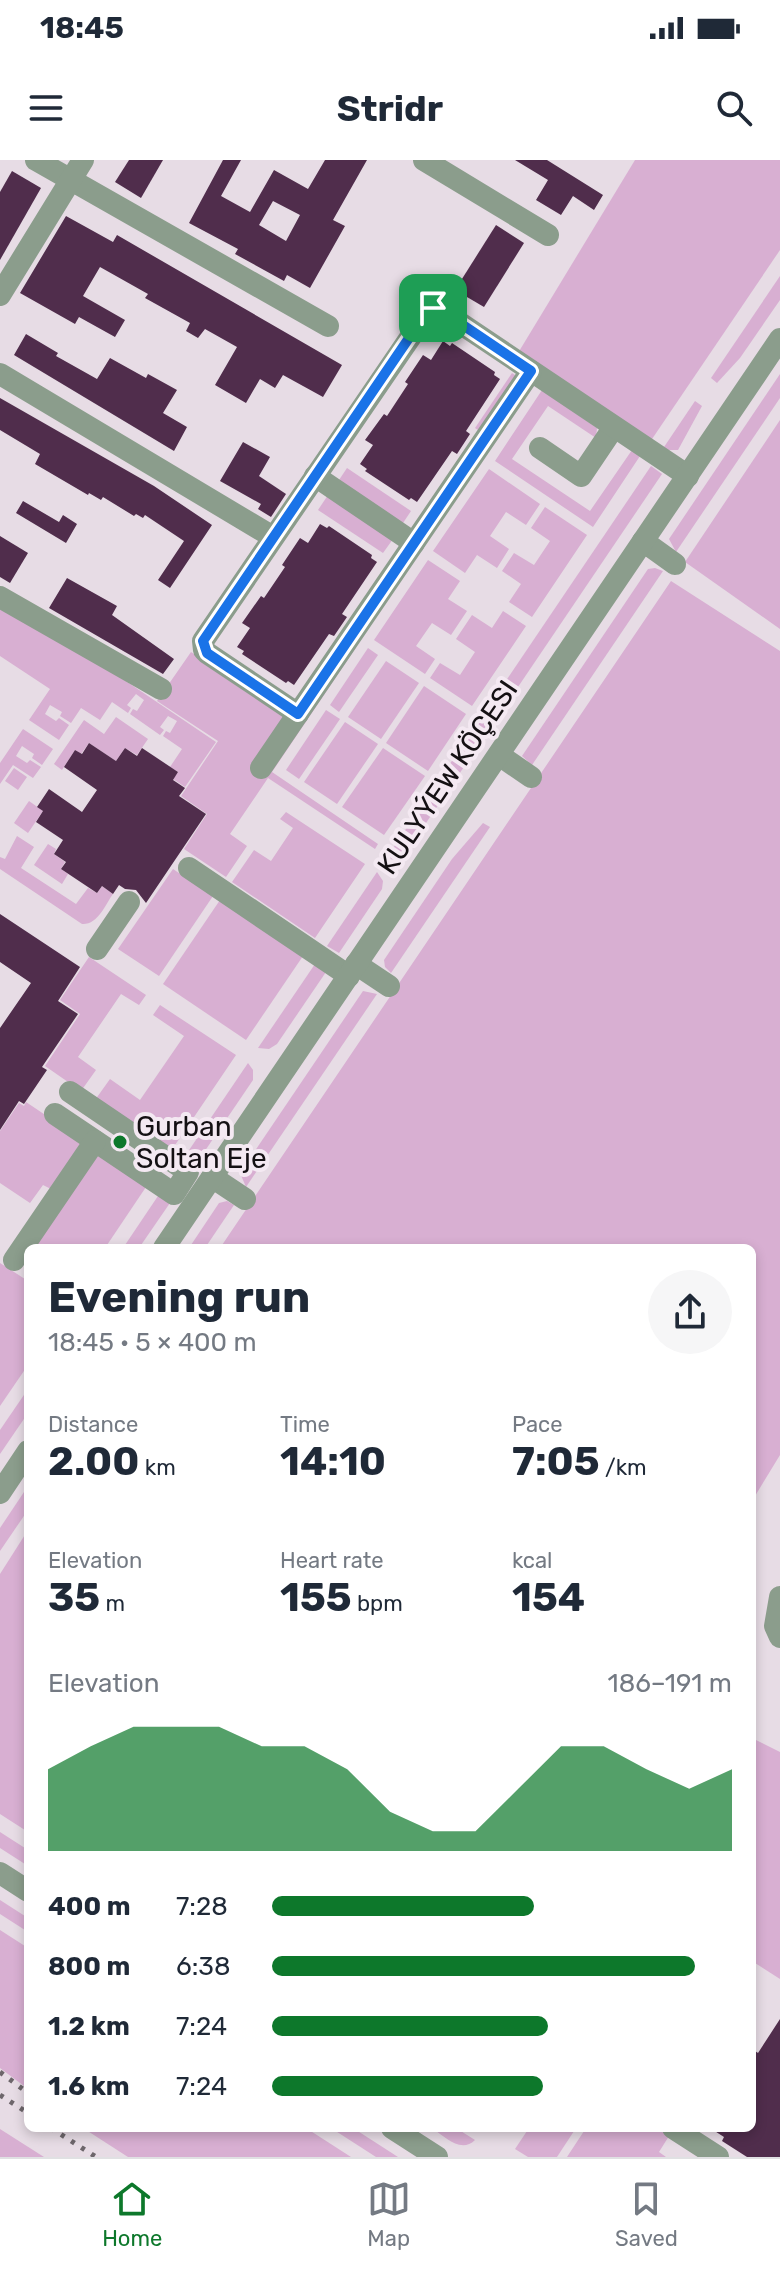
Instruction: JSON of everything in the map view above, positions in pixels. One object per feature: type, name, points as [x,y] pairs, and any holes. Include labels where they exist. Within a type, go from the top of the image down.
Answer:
[{"type":"street","points":[[36,160],[328,326]]},
{"type":"street","points":[[0,295],[83,160]]},
{"type":"street","points":[[424,160],[548,235]]},
{"type":"street","points":[[298,714],[207,653],[203,646],[205,638],[429,310],[438,308],[688,476]]},
{"type":"street","name":"KULYÝEW KÖÇESI","points":[[166,1244],[198,1185],[353,970],[779,345]]},
{"type":"street","points":[[261,768],[531,371]]},
{"type":"street","points":[[0,374],[273,537]]},
{"type":"street","points":[[540,448],[581,476],[614,427]]},
{"type":"street","points":[[315,476],[414,543]]},
{"type":"street","points":[[643,541],[675,564]]},
{"type":"street","points":[[0,597],[161,689]]},
{"type":"street","points":[[499,755],[531,777]]},
{"type":"street","points":[[189,868],[353,970],[389,986]]},
{"type":"street","points":[[97,949],[129,902]]},
{"type":"street","points":[[70,1092],[188,1172],[198,1185],[245,1199]]},
{"type":"street","points":[[55,1114],[174,1194],[198,1185]]},
{"type":"street","points":[[25,1244],[95,1141]]},
{"type":"street","points":[[14,1260],[24,1245]]},
{"type":"street","points":[[0,1493],[24,1457]]},
{"type":"street","points":[[780,1597],[775,1626],[780,1637]]},
{"type":"street","points":[[0,1873],[24,1888]]},
{"type":"street","points":[[398,2132],[437,2157]]},
{"type":"street","points":[[679,2132],[718,2157]]},
{"type":"shaded area","points":[[635,160],[780,160],[780,250],[650,442],[518,353]]},
{"type":"shaded area","points":[[780,276],[780,300],[740,358],[717,383],[711,378]]},
{"type":"shaded area","points":[[512,373],[518,377],[481,432],[475,428]]},
{"type":"shaded area","points":[[780,374],[780,398],[676,552],[669,539]]},
{"type":"shaded area","points":[[542,390],[597,428],[596,438],[548,406],[512,459],[590,511],[632,450],[640,456],[593,527],[495,461]]},
{"type":"shaded area","points":[[695,401],[702,406],[678,450],[662,450]]},
{"type":"shaded area","points":[[780,420],[780,629],[685,562]]},
{"type":"shaded area","points":[[651,466],[662,474],[403,857],[397,861],[387,857]]},
{"type":"shaded area","points":[[347,468],[411,511],[401,526],[337,483]]},
{"type":"shaded area","points":[[489,469],[540,504],[526,525],[506,512],[490,536],[509,549],[497,568],[477,555],[465,573],[433,551]]},
{"type":"shaded area","points":[[328,495],[393,539],[383,553],[318,510]]},
{"type":"shaded area","points":[[545,507],[587,535],[532,617],[509,602],[521,584],[502,571],[514,553],[534,565],[550,541],[531,528]]},
{"type":"shaded area","points":[[428,560],[460,581],[448,599],[467,611],[451,635],[432,623],[416,646],[435,659],[425,674],[374,640]]},
{"type":"shaded area","points":[[648,569],[663,571],[532,765],[522,756]]},
{"type":"shaded area","points":[[671,581],[780,651],[780,1455],[756,1494],[756,1244],[223,1244]]},
{"type":"shaded area","points":[[0,609],[77,648],[216,742],[185,787],[173,779],[178,772],[170,767],[182,749],[163,736],[166,731],[170,733],[177,721],[168,716],[160,727],[164,730],[160,735],[130,714],[133,709],[137,711],[144,700],[136,694],[127,705],[131,708],[128,713],[112,702],[100,720],[81,708],[71,723],[60,716],[62,712],[50,705],[45,714],[69,725],[59,740],[29,720],[50,689],[0,656]]},
{"type":"shaded area","points":[[503,611],[526,626],[472,706],[430,678],[440,663],[460,675],[475,652],[456,639],[472,615],[492,628]]},
{"type":"shaded area","points":[[357,646],[272,772],[378,844],[375,849],[268,778],[230,834],[247,846],[226,877],[184,849],[207,814],[181,796],[218,741],[157,701],[191,652],[287,717]]},
{"type":"shaded area","points":[[368,648],[378,655],[339,712],[330,705]]},
{"type":"shaded area","points":[[386,661],[419,683],[381,739],[348,717]]},
{"type":"shaded area","points":[[424,686],[466,714],[428,771],[386,743]]},
{"type":"shaded area","points":[[326,710],[340,719],[299,779],[286,770]]},
{"type":"shaded area","points":[[116,717],[148,739],[137,755],[125,748],[116,761],[89,743],[81,754],[75,750],[62,770],[54,764],[84,720],[104,734]]},
{"type":"shaded area","points":[[345,722],[378,744],[337,804],[304,782]]},
{"type":"shaded area","points":[[23,729],[53,749],[42,765],[32,758],[34,754],[22,746],[16,756],[41,767],[33,778],[13,765],[0,784],[0,763]]},
{"type":"shaded area","points":[[383,748],[425,776],[384,835],[342,807]]},
{"type":"shaded area","points":[[14,768],[27,777],[18,790],[5,781]]},
{"type":"shaded area","points":[[29,801],[43,811],[28,833],[14,823]]},
{"type":"shaded area","points":[[286,812],[365,864],[315,938],[232,882],[254,850],[271,861],[293,828],[280,819]]},
{"type":"shaded area","points":[[483,823],[490,827],[391,973],[385,967],[384,960],[452,859]]},
{"type":"shaded area","points":[[17,836],[34,847],[21,868],[76,904],[88,888],[97,893],[102,886],[113,894],[97,918],[82,924],[0,869],[0,857],[5,859]]},
{"type":"shaded area","points":[[48,844],[56,849],[54,854],[65,862],[61,869],[68,874],[62,884],[34,865]]},
{"type":"shaded area","points":[[173,869],[213,896],[159,976],[118,949]]},
{"type":"shaded area","points":[[377,872],[383,881],[382,889],[339,953],[327,946]]},
{"type":"shaded area","points":[[220,900],[303,956],[246,1040],[163,984]]},
{"type":"shaded area","points":[[89,957],[146,995],[139,1005],[121,994],[78,1057],[96,1070],[81,1091],[45,1066],[80,1014],[60,1000]]},
{"type":"shaded area","points":[[315,964],[326,972],[277,1044],[269,1049],[258,1048]]},
{"type":"shaded area","points":[[363,991],[377,994],[246,1187],[240,1173]]},
{"type":"shaded area","points":[[160,1005],[236,1055],[171,1151],[95,1100],[110,1079],[140,1100],[184,1036],[153,1015]]},
{"type":"shaded area","points":[[248,1063],[253,1070],[253,1080],[194,1167],[183,1159]]},
{"type":"shaded area","points":[[26,1102],[84,1141],[51,1189],[43,1185],[30,1203],[0,1183],[0,1131],[19,1103],[24,1106]]},
{"type":"shaded area","points":[[99,1151],[148,1184],[108,1244],[37,1244]]},
{"type":"shaded area","points":[[160,1193],[172,1200],[142,1244],[126,1244]]},
{"type":"shaded area","points":[[227,1201],[234,1205],[208,1244],[192,1244],[219,1203]]},
{"type":"shaded area","points":[[0,1263],[24,1278],[24,1371],[0,1406]]},
{"type":"shaded area","points":[[24,1395],[24,1419],[0,1454],[0,1430]]},
{"type":"shaded area","points":[[24,1492],[24,1516],[0,1551],[0,1528]]},
{"type":"shaded area","points":[[24,1536],[24,1829],[0,1814],[0,1574]]},
{"type":"shaded area","points":[[756,1740],[780,1752],[780,1979],[756,1964]]},
{"type":"shaded area","points":[[0,1832],[24,1847],[24,1863],[0,1848]]},
{"type":"shaded area","points":[[0,1900],[24,1915],[24,1929],[0,1914]]},
{"type":"shaded area","points":[[0,1930],[24,1945],[24,2086],[0,2068]]},
{"type":"shaded area","points":[[0,2129],[44,2157],[0,2157]]},
{"type":"shaded area","points":[[89,2132],[312,2132],[351,2157],[128,2157]]},
{"type":"shaded area","points":[[337,2132],[359,2132],[398,2157],[376,2157]]},
{"type":"shaded area","points":[[438,2132],[462,2132],[475,2140],[459,2145]]},
{"type":"shaded area","points":[[526,2132],[573,2132],[557,2157],[528,2157],[515,2149]]},
{"type":"shaded area","points":[[583,2132],[662,2132],[669,2136],[659,2152],[666,2157],[567,2157]]},
{"type":"building","points":[[129,160],[163,160],[141,198],[115,182]]},
{"type":"building","points":[[223,160],[241,160],[221,196],[250,212],[274,170],[308,189],[325,160],[367,160],[333,220],[345,226],[310,288],[287,275],[284,281],[235,254],[238,249],[189,223]],"holes":[[[273,201],[300,215],[286,241],[259,225]]]},
{"type":"building","points":[[515,160],[547,160],[603,195],[594,210],[573,196],[561,215],[536,200],[548,180]]},
{"type":"building","points":[[12,171],[41,188],[0,260],[0,192]]},
{"type":"building","points":[[66,216],[113,242],[117,235],[342,365],[323,397],[283,375],[275,388],[260,379],[246,403],[215,385],[237,347],[205,329],[198,338],[186,331],[190,323],[145,298],[148,294],[100,267],[83,296],[125,320],[115,337],[79,317],[75,324],[20,293]]},
{"type":"building","points":[[496,225],[524,243],[484,307],[455,290]]},
{"type":"building","points":[[26,334],[58,353],[56,356],[97,379],[110,358],[146,378],[148,374],[177,390],[163,413],[187,427],[174,451],[14,355]]},
{"type":"building","points":[[443,341],[450,346],[452,343],[495,372],[494,375],[500,379],[466,431],[470,434],[457,454],[452,451],[417,502],[365,471],[367,469],[360,464],[373,445],[365,440],[384,414],[387,416],[423,355],[431,360]]},
{"type":"building","points":[[0,398],[154,486],[212,525],[170,588],[158,580],[184,541],[145,515],[143,518],[134,516],[103,497],[101,500],[88,495],[35,464],[40,454],[0,430]]},
{"type":"building","points":[[243,442],[270,457],[259,476],[286,494],[271,517],[258,509],[261,504],[220,481]]},
{"type":"building","points":[[23,501],[59,522],[63,515],[77,524],[66,543],[16,513]]},
{"type":"building","points":[[320,524],[329,526],[372,555],[371,558],[377,562],[342,614],[347,617],[334,636],[329,634],[294,685],[242,654],[244,651],[237,647],[250,628],[242,623],[261,596],[264,598],[300,538],[308,543]]},
{"type":"building","points":[[0,536],[28,553],[10,583],[0,577]]},
{"type":"building","points":[[67,578],[117,606],[112,615],[174,659],[163,674],[49,608]]},
{"type":"building","points":[[89,743],[116,761],[125,748],[137,756],[142,748],[178,772],[173,780],[185,788],[179,796],[206,814],[146,903],[136,890],[119,885],[113,894],[102,886],[97,893],[61,869],[66,862],[54,854],[63,840],[36,822],[43,811],[37,807],[49,789],[82,812],[97,790],[64,767],[75,750],[82,754]]},
{"type":"building","points":[[0,914],[80,967],[58,1001],[78,1014],[42,1067],[47,1070],[24,1104],[19,1101],[0,1130],[0,1028],[31,983],[0,962]]},
{"type":"building","points":[[780,2019],[780,2157],[747,2157],[722,2141],[724,2137],[716,2132],[756,2132],[756,2052],[758,2053]]},
{"type":"railway","points":[[0,2072],[24,2090]]},
{"type":"railway","points":[[0,2095],[24,2110]]},
{"type":"railway","points":[[57,2132],[96,2157]]},
{"type":"place","name":"Gurban Soltan Eje","points":[[120,1142]]},
{"type":"route","points":[[433,308],[438,308],[531,371],[298,714],[207,653],[203,641],[426,313],[433,308]]}]
